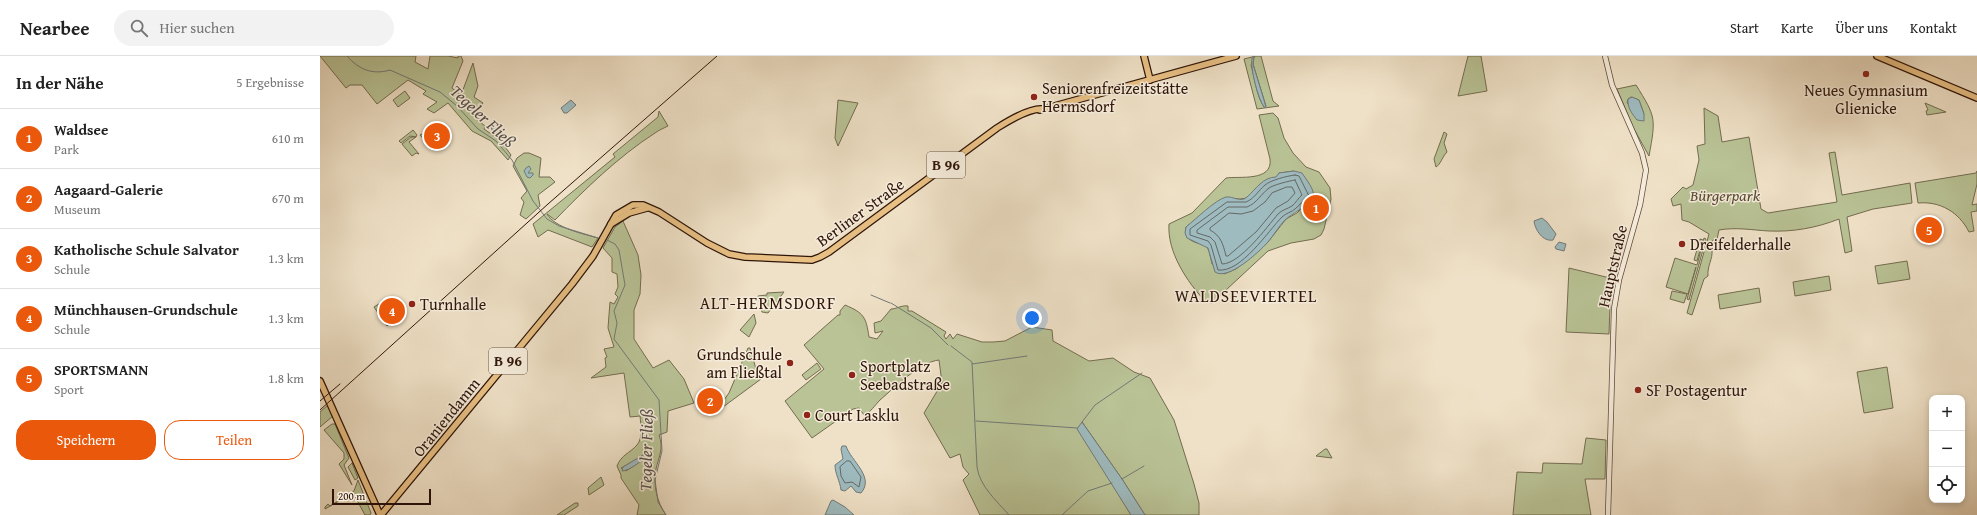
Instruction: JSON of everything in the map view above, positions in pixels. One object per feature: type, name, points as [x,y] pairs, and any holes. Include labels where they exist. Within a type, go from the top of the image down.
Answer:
[{"type":"main road","points":[[1144,56],[1150,80]]},
{"type":"main road","name":"Berliner Straße","points":[[602,239],[611,224],[629,213],[647,208],[666,216],[707,243],[729,254],[747,257],[817,259],[829,252],[997,128],[1012,119],[1035,109],[1042,109],[1236,56]]},
{"type":"main road","points":[[1877,56],[1977,98]]},
{"type":"main road","name":"Oraniendamm","points":[[380,515],[572,284],[593,256],[602,239]]},
{"type":"main road","points":[[321,384],[380,515]]},
{"type":"street","name":"Hauptstraße","points":[[1605,56],[1612,85],[1642,153],[1646,176],[1615,301],[1608,515]]},
{"type":"green space","points":[[320,56],[416,56],[415,62],[428,69],[430,56],[448,56],[458,58],[458,56],[461,56],[463,61],[452,88],[461,95],[473,63],[478,86],[474,97],[483,103],[474,117],[485,126],[484,129],[500,140],[511,155],[508,160],[491,141],[472,131],[448,103],[434,113],[427,109],[437,102],[423,94],[426,91],[408,80],[377,104],[362,85],[350,85],[346,88]]},
{"type":"green space","points":[[1256,56],[1261,56],[1273,101],[1279,106],[1257,109],[1244,59]],"holes":[[[1254,57],[1253,64],[1266,106],[1264,107],[1257,92],[1251,65]]]},
{"type":"green space","points":[[1468,56],[1481,56],[1487,91],[1458,96]]},
{"type":"green space","points":[[1636,85],[1651,112],[1653,118],[1653,133],[1649,156],[1634,129],[1617,89]],"holes":[[[1631,97],[1639,100],[1644,114],[1627,103],[1628,99]]]},
{"type":"green space","points":[[405,91],[410,98],[398,107],[393,100]]},
{"type":"green space","points":[[838,100],[858,103],[838,146],[835,138]]},
{"type":"green space","points":[[1925,103],[1946,112],[1927,115],[1926,111],[1928,110]]},
{"type":"green space","name":"Bürgerpark","points":[[1704,108],[1718,116],[1722,142],[1749,137],[1761,209],[1768,213],[1837,202],[1829,153],[1835,152],[1842,195],[1910,183],[1912,203],[1873,209],[1847,217],[1852,251],[1845,253],[1839,219],[1822,225],[1796,230],[1719,230],[1717,239],[1713,240],[1712,243],[1712,256],[1708,269],[1708,276],[1704,279],[1692,315],[1687,313],[1709,234],[1689,222],[1682,220],[1681,204],[1673,206],[1671,199],[1683,187],[1686,189],[1693,185],[1699,160],[1697,146],[1705,144]]},
{"type":"green space","points":[[659,111],[668,126],[641,142],[628,152],[590,185],[555,220],[547,214],[551,219],[563,227],[598,238],[592,247],[548,230],[538,237],[533,224],[615,157],[613,154],[658,117]]},
{"type":"green space","points":[[1273,113],[1278,118],[1284,138],[1293,153],[1306,167],[1319,172],[1330,188],[1331,199],[1324,229],[1321,235],[1314,239],[1291,243],[1268,251],[1212,303],[1206,302],[1185,276],[1175,256],[1169,235],[1169,224],[1192,213],[1226,178],[1261,175],[1266,171],[1270,166],[1270,159],[1259,115]],"holes":[[[1294,171],[1312,198],[1297,213],[1286,219],[1268,242],[1252,256],[1236,269],[1224,274],[1212,264],[1206,245],[1194,242],[1186,235],[1186,227],[1225,198],[1247,198],[1277,177],[1279,173]]]},
{"type":"green space","points":[[413,130],[417,135],[416,137],[410,136],[401,143],[399,141]]},
{"type":"green space","points":[[1444,132],[1447,134],[1444,143],[1447,152],[1436,167],[1434,159]]},
{"type":"green space","points":[[424,133],[430,141],[428,144],[420,135]]},
{"type":"green space","points":[[411,137],[416,137],[409,142],[419,154],[416,153],[412,156],[402,144]]},
{"type":"green space","points":[[524,153],[529,153],[541,158],[539,177],[550,177],[555,182],[538,195],[540,206],[526,219],[520,215],[524,202],[521,198],[527,191],[513,166],[517,158]]},
{"type":"green space","points":[[1977,171],[1977,184],[1972,205],[1977,204],[1977,211],[1971,212],[1974,231],[1969,232],[1960,219],[1948,209],[1934,204],[1918,203],[1915,183],[1976,173]]},
{"type":"green space","points":[[623,221],[638,255],[641,275],[640,294],[634,310],[634,339],[653,368],[669,360],[684,379],[694,403],[668,411],[667,432],[659,435],[661,448],[655,475],[655,488],[660,505],[666,515],[637,515],[639,505],[621,478],[617,466],[623,457],[637,445],[641,435],[640,416],[630,417],[624,373],[591,378],[606,367],[605,358],[607,357],[604,349],[614,347],[608,328],[610,302],[614,304],[618,297],[615,294],[618,287],[617,274],[612,272],[612,258],[603,248],[615,227]],"holes":[[[648,453],[648,456],[626,471],[621,468]]]},
{"type":"green space","points":[[1704,238],[1706,239],[1689,300],[1687,299],[1696,267],[1688,294],[1666,287],[1675,258],[1697,265]]},
{"type":"green space","points":[[1700,239],[1703,240],[1697,261],[1694,260]]},
{"type":"green space","points":[[1907,261],[1910,279],[1878,284],[1875,266]]},
{"type":"green space","points":[[1569,268],[1614,279],[1610,306],[1609,334],[1566,332]]},
{"type":"green space","points":[[1829,276],[1831,290],[1795,296],[1793,282]]},
{"type":"green space","points":[[1759,288],[1761,302],[1720,309],[1718,295]]},
{"type":"green space","points":[[1672,291],[1687,294],[1684,303],[1670,299]]},
{"type":"green space","points":[[784,292],[768,313],[762,312],[758,296],[767,295],[767,293]]},
{"type":"green space","points":[[382,302],[395,320],[387,326],[374,307]]},
{"type":"green space","points":[[845,305],[863,316],[867,325],[869,337],[877,339],[883,331],[875,333],[874,323],[881,321],[891,309],[908,306],[908,311],[912,311],[946,332],[944,336],[946,339],[950,334],[953,339],[957,334],[982,342],[1005,341],[1032,327],[1052,330],[1053,341],[1089,361],[1113,358],[1134,372],[1150,378],[1174,420],[1199,503],[1199,515],[1145,515],[1082,422],[1112,483],[1131,515],[980,515],[963,480],[969,474],[963,467],[960,454],[950,458],[924,413],[942,383],[939,360],[924,365],[916,370],[880,400],[866,414],[864,415],[859,408],[853,409],[812,438],[785,401],[824,369],[804,345],[838,315],[840,315],[840,311]]},
{"type":"green space","points":[[754,314],[756,323],[749,337],[740,330]]},
{"type":"green space","points":[[748,348],[750,348],[756,369],[761,379],[723,407],[721,404],[729,393]]},
{"type":"green space","points":[[817,363],[821,369],[806,380],[802,375]]},
{"type":"green space","points":[[1887,367],[1893,408],[1864,413],[1857,372]]},
{"type":"green space","points":[[328,405],[333,416],[320,427],[320,412]]},
{"type":"green space","points":[[332,424],[335,424],[349,458],[344,465],[352,485],[339,464],[344,459],[344,453],[324,430]]},
{"type":"green space","points":[[1586,438],[1606,440],[1605,479],[1585,479],[1591,515],[1513,515],[1517,472],[1542,473],[1543,463],[1582,464]]},
{"type":"green space","points":[[1327,449],[1332,458],[1316,456]]},
{"type":"green space","points":[[352,463],[358,478],[355,480],[348,467]]},
{"type":"green space","points":[[601,477],[604,485],[589,495],[588,488]]},
{"type":"green space","points":[[358,480],[371,513],[370,515],[365,515],[353,493],[325,509],[328,504],[330,506],[354,491]]},
{"type":"green space","points":[[575,503],[578,503],[578,506],[564,515],[557,515]]},
{"type":"water","points":[[1252,57],[1254,57],[1253,64],[1266,107],[1264,107],[1259,97],[1255,83],[1252,69]]},
{"type":"water","points":[[1632,97],[1639,100],[1644,114],[1644,121],[1637,120],[1630,110],[1628,99]]},
{"type":"water","points":[[571,100],[576,105],[567,113],[564,113],[561,108]]},
{"type":"water","points":[[496,123],[501,128],[496,133],[491,128]]},
{"type":"water","points":[[529,166],[531,169],[528,173],[533,173],[530,178],[527,177],[524,171]]},
{"type":"water","points":[[1294,171],[1302,173],[1310,185],[1314,194],[1311,201],[1285,220],[1268,242],[1243,264],[1228,273],[1221,274],[1215,272],[1208,248],[1187,238],[1185,233],[1186,227],[1211,206],[1222,199],[1229,197],[1245,199],[1263,181],[1276,177],[1279,173]]},
{"type":"water","points":[[1542,218],[1556,234],[1553,240],[1546,239],[1540,235],[1536,228],[1534,221]]},
{"type":"water","points":[[1559,242],[1566,244],[1564,251],[1556,249],[1555,247]]},
{"type":"water","points":[[1082,422],[1145,515],[1131,515],[1077,429]]},
{"type":"water","points":[[842,446],[846,446],[864,475],[865,487],[861,493],[856,492],[851,486],[845,491],[841,490],[835,465],[843,459],[841,449]]},
{"type":"water","points":[[648,452],[649,455],[640,462],[625,471],[622,471],[623,467]]},
{"type":"water","points":[[833,500],[845,507],[854,515],[825,515],[831,501]]},
{"type":"waterway","name":"Tegeler Fließ","points":[[347,56],[361,68],[378,72],[390,70],[440,92],[457,106],[478,129],[496,141],[512,160],[533,201],[547,219],[559,226],[598,238]]},
{"type":"waterway","name":"Tegeler Fließ","points":[[607,240],[615,244],[619,250],[625,285],[614,311],[617,323],[614,339],[659,400],[662,451],[655,480],[658,502],[666,515]]},
{"type":"waterway","points":[[871,295],[890,303]]},
{"type":"waterway","points":[[891,303],[931,328],[948,345]]},
{"type":"waterway","points":[[951,346],[972,362],[977,467],[979,474],[985,487],[1009,515]]},
{"type":"waterway","points":[[972,364],[1027,356]]},
{"type":"waterway","points":[[1082,422],[1095,405],[1142,373]]},
{"type":"waterway","points":[[976,421],[1077,428]]},
{"type":"waterway","points":[[1122,479],[1144,466]]},
{"type":"waterway","points":[[1062,515],[1088,491],[1112,483]]},
{"type":"tram line","points":[[320,410],[548,204],[717,56]]},
{"type":"tram line","points":[[320,401],[340,384]]},
{"type":"place","name":"Neues Gymnasium Glienicke","points":[[1866,74]]},
{"type":"place","name":"Seniorenfreizeitstätte Hermsdorf","points":[[1034,97]]},
{"type":"place","name":"Katholische Schule Salvator","points":[[437,136]]},
{"type":"place","name":"Waldsee","points":[[1316,208]]},
{"type":"place","name":"SPORTSMANN","points":[[1929,230]]},
{"type":"place","name":"Dreifelderhalle","points":[[1682,244]]},
{"type":"place","name":"Turnhalle","points":[[412,304]]},
{"type":"place","name":"Münchhausen-Grundschule","points":[[392,311]]},
{"type":"place","name":"Grundschule am Fließtal","points":[[790,363]]},
{"type":"place","name":"Sportplatz Seebadstraße","points":[[852,375]]},
{"type":"place","name":"SF Postagentur","points":[[1638,390]]},
{"type":"place","name":"Aagaard-Galerie","points":[[710,401]]},
{"type":"place","name":"Court Lasklu","points":[[807,415]]},
{"type":"district","name":"WALDSEEVIERTEL","points":[[1246,296]]},
{"type":"district","name":"ALT-HERMSDORF","points":[[768,303]]}]
